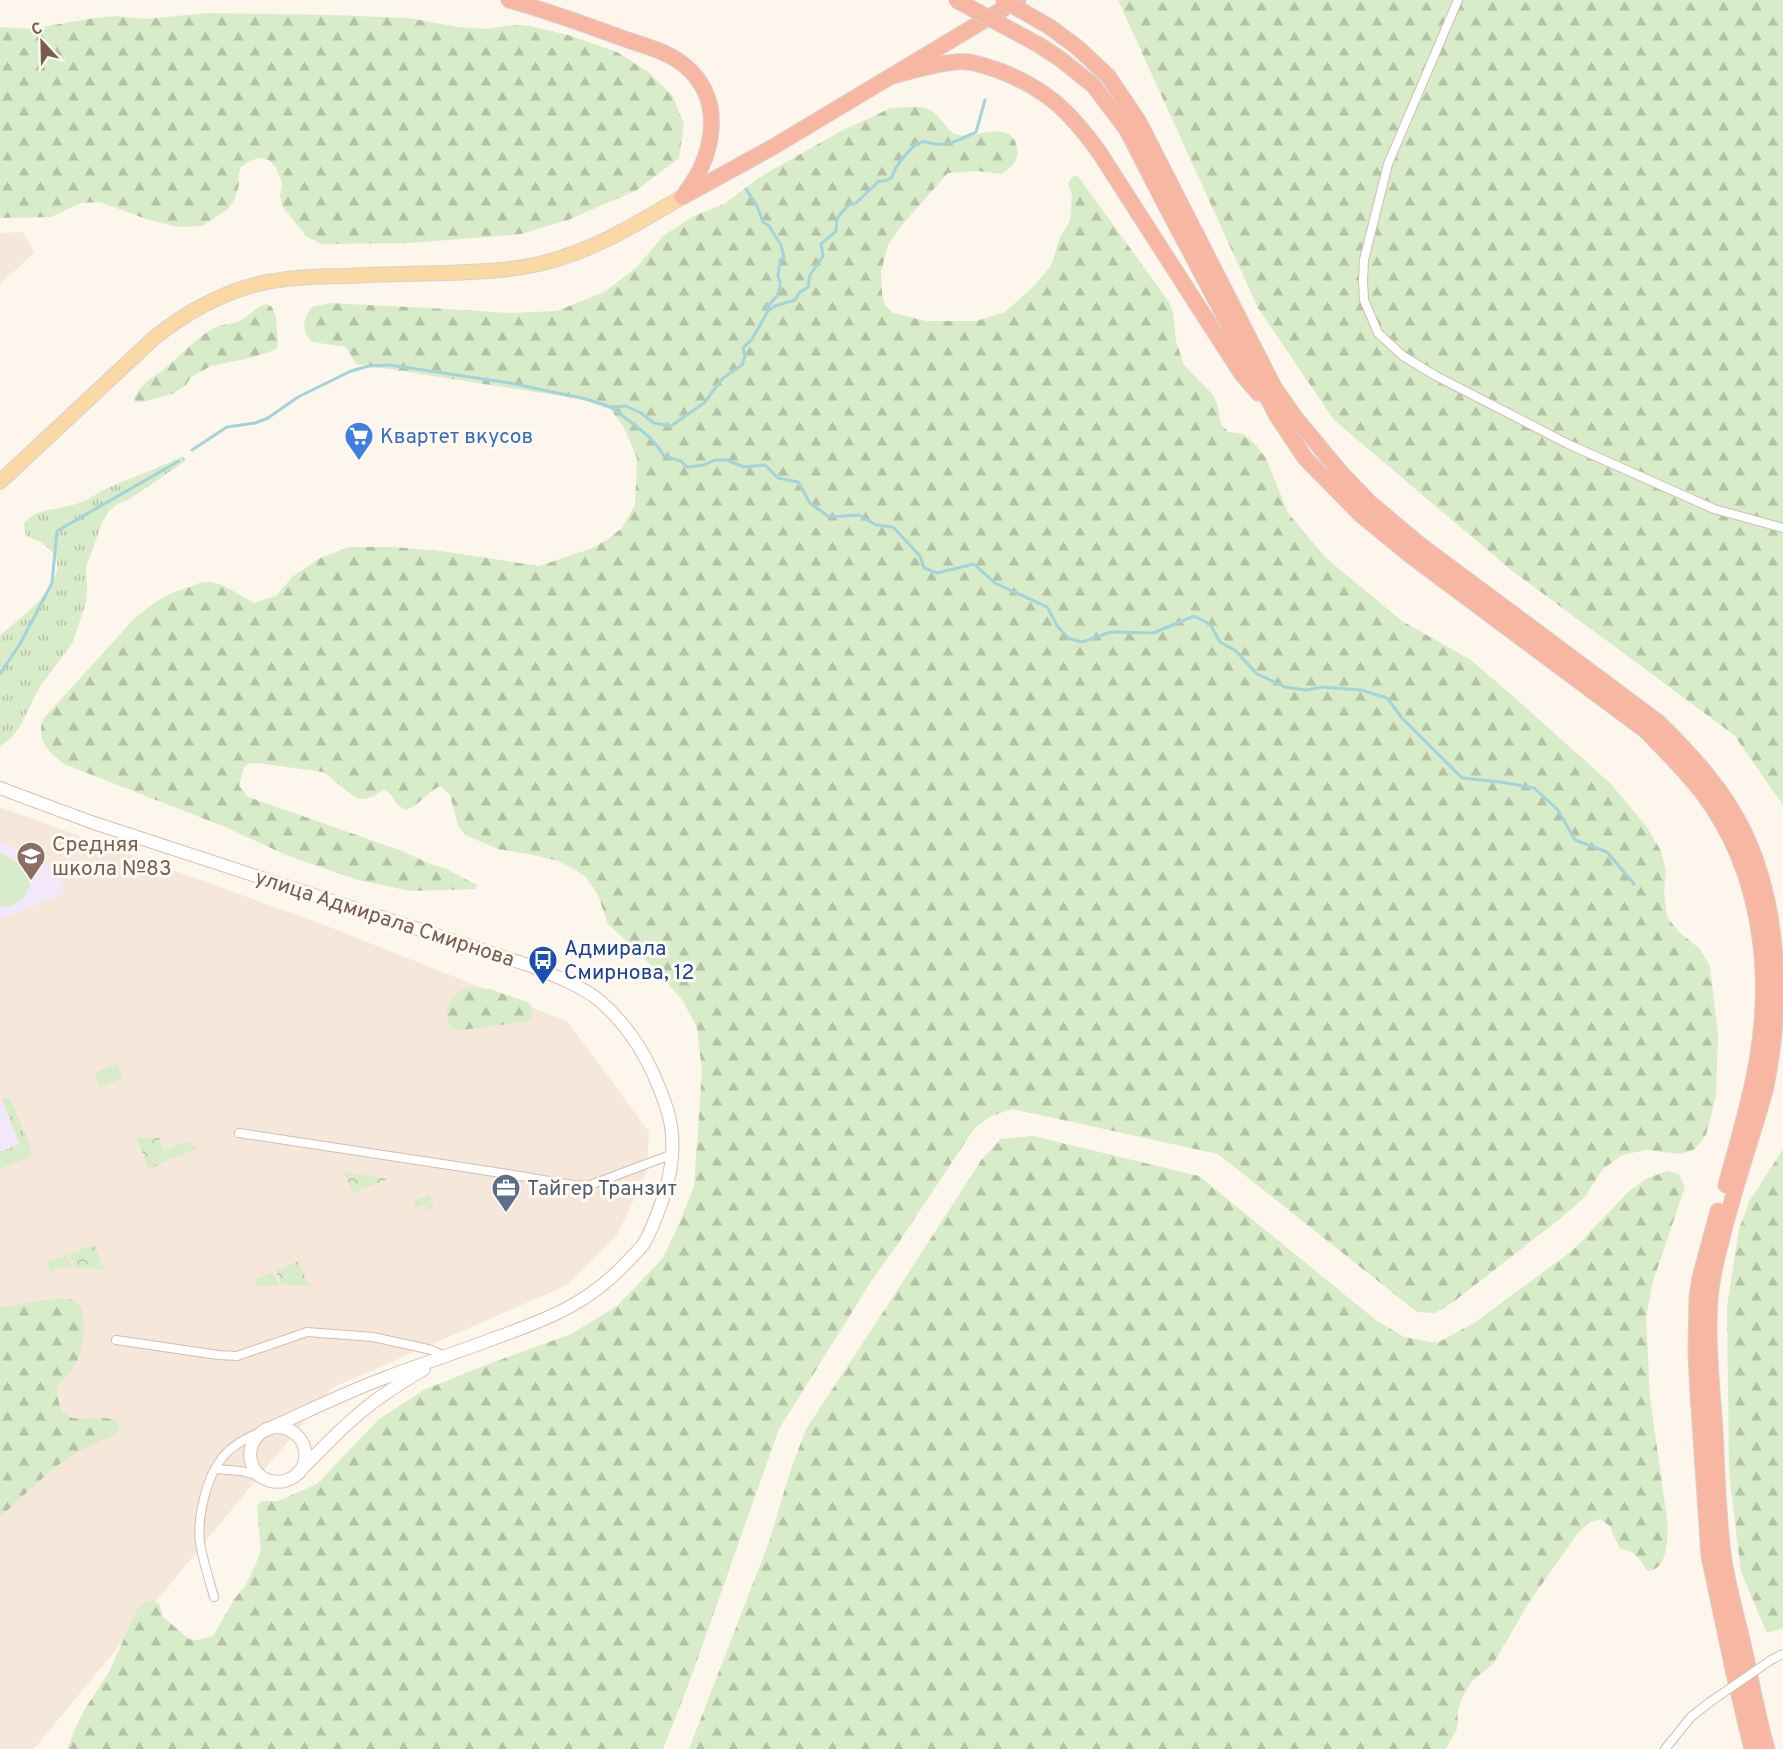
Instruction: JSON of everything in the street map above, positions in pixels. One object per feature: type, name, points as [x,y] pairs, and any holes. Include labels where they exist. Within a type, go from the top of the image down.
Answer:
[{"type":"highway","points":[[509,0],[549,11],[661,52],[684,65],[696,78],[705,91],[709,103],[712,133],[705,159],[695,180],[682,197]]},
{"type":"highway","points":[[956,0],[1039,45],[1093,85],[1127,130],[1277,416],[1305,458],[1361,515],[1411,556],[1646,732],[1675,760],[1704,795],[1731,838],[1750,888],[1762,949],[1763,990],[1758,1058],[1747,1107],[1700,1278],[1697,1296],[1696,1353],[1709,1556],[1752,1749]]},
{"type":"highway","points":[[1003,0],[1050,27],[1078,48],[1108,76],[1139,122],[1274,387],[1294,416],[1342,474],[1369,502],[1419,544],[1658,722],[1688,751],[1717,788],[1744,831],[1764,886],[1776,949],[1775,1034],[1766,1089],[1727,1218],[1714,1273],[1710,1298],[1710,1335],[1723,1554],[1767,1749]]},
{"type":"highway","points":[[682,197],[773,147],[1018,0]]},
{"type":"highway","points":[[892,76],[957,61],[972,63],[1023,80],[1046,94],[1074,118],[1099,152],[1241,373],[1277,416]]},
{"type":"main road","points":[[0,482],[154,338],[177,320],[215,299],[255,285],[298,278],[467,272],[533,266],[593,246],[682,197]]},
{"type":"street","points":[[1458,0],[1388,164],[1364,260],[1364,300],[1378,333],[1403,356],[1436,376],[1568,444],[1714,509],[1783,528]]},
{"type":"street","name":"улица Адмирала Смирнова","points":[[0,788],[91,822],[531,966],[567,982],[599,1000],[628,1030],[645,1054],[669,1112],[673,1154],[668,1186],[644,1244],[611,1280],[579,1302],[546,1320],[385,1378],[238,1443],[222,1457],[215,1469],[205,1499],[200,1530],[202,1555],[214,1597]]},
{"type":"street","points":[[238,1133],[587,1186],[673,1154]]},
{"type":"street","points":[[116,1340],[237,1356],[307,1332],[374,1337],[432,1350],[446,1357]]},
{"type":"street","points":[[215,1469],[242,1471],[269,1481],[289,1480],[299,1473],[366,1407],[397,1385],[446,1357]]},
{"type":"street","points":[[260,1476],[252,1464],[250,1450],[254,1440],[266,1430],[277,1427],[284,1428],[298,1436],[303,1444],[305,1455],[303,1467],[299,1473]]},
{"type":"street","points":[[1665,1749],[1690,1716],[1783,1654]]},
{"type":"shaded area","points":[[23,232],[34,253],[0,284],[0,233]]},
{"type":"shaded area","points":[[0,807],[327,926],[568,1022],[649,1132],[647,1172],[618,1233],[565,1286],[332,1388],[34,1749],[0,1749]]},
{"type":"shaded area","name":"Средняя школа №83","points":[[0,841],[59,870],[64,894],[0,919]]},
{"type":"shaded area","points":[[0,1096],[25,1156],[0,1165]]},
{"type":"green space","points":[[1118,0],[1783,0],[1783,805],[1734,735],[1511,570],[1334,420],[1258,308]]},
{"type":"green space","points":[[207,13],[408,18],[458,27],[487,29],[514,25],[530,26],[568,35],[617,52],[648,72],[672,95],[684,124],[679,158],[637,190],[568,220],[521,234],[410,243],[321,244],[306,236],[282,206],[280,196],[282,183],[276,168],[269,160],[259,158],[241,167],[235,198],[228,209],[202,226],[179,227],[149,220],[100,202],[81,203],[51,217],[0,218],[0,27],[31,29],[116,16],[146,19]]},
{"type":"green space","points":[[891,108],[928,109],[955,134],[1007,133],[1013,138],[1018,152],[1014,163],[1002,174],[978,171],[948,173],[901,226],[888,245],[881,272],[885,305],[893,313],[926,321],[976,321],[1005,312],[1033,287],[1051,266],[1060,237],[1070,221],[1072,195],[1068,184],[1073,176],[1078,176],[1169,302],[1173,313],[1176,341],[1184,365],[1213,395],[1221,424],[1228,432],[1243,434],[1266,458],[1288,513],[1326,558],[1402,621],[1471,660],[1611,784],[1646,826],[1661,851],[1666,871],[1664,891],[1667,917],[1679,932],[1699,948],[1710,966],[1718,1035],[1716,1096],[1706,1135],[1695,1149],[1682,1154],[1646,1150],[1622,1155],[1603,1169],[1584,1198],[1561,1218],[1452,1303],[1435,1313],[1417,1312],[1218,1154],[1013,1109],[991,1116],[974,1129],[872,1280],[779,1429],[689,1683],[663,1749],[67,1749],[85,1709],[109,1672],[137,1610],[142,1604],[153,1600],[160,1605],[163,1617],[189,1639],[198,1640],[213,1636],[235,1598],[246,1585],[261,1552],[257,1507],[259,1503],[278,1501],[317,1484],[379,1419],[424,1390],[571,1334],[617,1306],[663,1258],[694,1186],[702,1071],[697,1028],[683,1001],[652,966],[608,924],[598,895],[586,877],[558,861],[498,849],[465,835],[458,826],[450,795],[440,786],[406,810],[384,790],[368,798],[358,798],[323,772],[249,763],[244,767],[239,786],[248,797],[402,851],[446,869],[477,885],[475,889],[410,891],[358,880],[286,855],[225,827],[64,764],[48,750],[42,739],[43,719],[134,619],[161,599],[199,583],[218,584],[254,603],[276,596],[292,577],[320,558],[349,547],[393,547],[441,551],[539,566],[590,549],[607,540],[622,528],[635,505],[637,458],[624,428],[611,410],[581,399],[356,364],[346,347],[312,342],[304,325],[312,307],[330,303],[510,313],[557,311],[604,292],[637,267],[663,236],[694,216],[724,204],[760,177],[841,131]]},
{"type":"green space","points":[[266,304],[272,307],[276,317],[278,345],[275,350],[211,366],[191,377],[186,385],[172,394],[143,402],[135,401],[134,398],[146,383],[203,335],[216,327],[239,321]]},
{"type":"green space","points":[[181,457],[185,458],[184,462],[109,511],[102,523],[86,567],[86,602],[73,642],[39,688],[19,728],[0,746],[0,635],[32,608],[52,583],[57,570],[56,558],[45,545],[26,536],[24,523],[42,511],[83,502],[104,490]]},
{"type":"green space","points":[[0,853],[13,859],[24,868],[29,882],[28,889],[20,901],[7,907],[0,907]]},
{"type":"green space","points":[[467,988],[490,989],[527,1002],[531,1005],[532,1016],[530,1020],[524,1022],[462,1030],[453,1029],[447,1018],[447,1011],[456,995]]},
{"type":"green space","points":[[117,1063],[124,1077],[101,1088],[94,1073]]},
{"type":"green space","points":[[8,1097],[32,1154],[0,1169],[0,1152],[18,1145],[19,1142],[2,1100]]},
{"type":"green space","points":[[1033,1136],[1199,1176],[1377,1321],[1404,1337],[1437,1343],[1474,1323],[1572,1251],[1629,1191],[1648,1178],[1667,1171],[1679,1174],[1685,1187],[1653,1281],[1646,1317],[1650,1398],[1668,1526],[1665,1554],[1659,1566],[1647,1571],[1632,1552],[1620,1548],[1610,1526],[1600,1519],[1590,1522],[1577,1534],[1528,1604],[1493,1664],[1471,1682],[1461,1700],[1457,1729],[1446,1749],[689,1749],[769,1542],[790,1472],[806,1429],[982,1159],[1001,1139]]},
{"type":"green space","points":[[136,1138],[159,1138],[169,1160],[149,1169]]},
{"type":"green space","points":[[187,1141],[198,1148],[170,1159],[166,1150]]},
{"type":"green space","points":[[1783,1149],[1783,1628],[1767,1633],[1741,1572],[1729,1473],[1727,1307],[1739,1229],[1749,1202]]},
{"type":"green space","points":[[344,1172],[388,1179],[353,1193]]},
{"type":"green space","points":[[429,1195],[434,1207],[427,1210],[424,1204],[415,1208],[413,1201]]},
{"type":"green space","points":[[94,1244],[104,1269],[76,1268],[69,1254]]},
{"type":"green space","points":[[67,1255],[72,1267],[58,1267],[50,1273],[46,1263]]},
{"type":"green space","points":[[298,1261],[309,1286],[282,1285],[276,1271]]},
{"type":"green space","points":[[273,1272],[279,1285],[257,1287],[254,1280]]},
{"type":"green space","points":[[54,1299],[75,1301],[82,1311],[84,1325],[79,1356],[73,1368],[57,1386],[62,1410],[73,1418],[103,1418],[116,1421],[119,1426],[118,1433],[81,1450],[55,1467],[0,1517],[0,1307]]},
{"type":"waterway","points":[[192,450],[227,427],[255,423],[268,418],[298,397],[351,371],[369,366],[390,365],[510,383],[586,399],[611,407],[626,406],[641,413],[654,423],[671,426],[704,403],[723,378],[742,365],[745,356],[743,348],[752,339],[768,311],[775,306],[795,300],[799,293],[808,287],[810,275],[823,256],[821,244],[836,231],[837,219],[843,211],[849,205],[856,203],[879,181],[886,181],[892,177],[904,156],[918,144],[924,142],[946,144],[976,132],[985,100]]},
{"type":"waterway","points":[[746,189],[757,206],[763,222],[769,226],[781,245],[784,257],[780,260],[778,276],[780,288],[777,296],[767,307],[768,311]]},
{"type":"waterway","points":[[611,407],[647,435],[664,456],[681,461],[687,467],[704,465],[715,460],[727,460],[744,467],[765,465],[778,478],[798,482],[810,503],[829,517],[859,515],[876,525],[893,527],[920,556],[924,568],[937,573],[974,564],[995,583],[1047,607],[1058,627],[1068,638],[1082,642],[1111,632],[1153,633],[1194,616],[1210,624],[1220,642],[1236,651],[1257,674],[1285,687],[1306,690],[1323,687],[1361,690],[1387,698],[1402,718],[1462,778],[1534,788],[1558,810],[1575,840],[1607,852],[1634,884]]},
{"type":"waterway","points":[[0,674],[20,644],[52,583],[57,531],[179,461]]},
{"type":"place","name":"Квартет вкусов","points":[[359,462]]},
{"type":"place","name":"Средняя школа №83","points":[[31,882]]},
{"type":"place","name":"Адмирала Смирнова, 12","points":[[543,986]]},
{"type":"place","name":"Тайгер Транзит","points":[[506,1214]]}]
